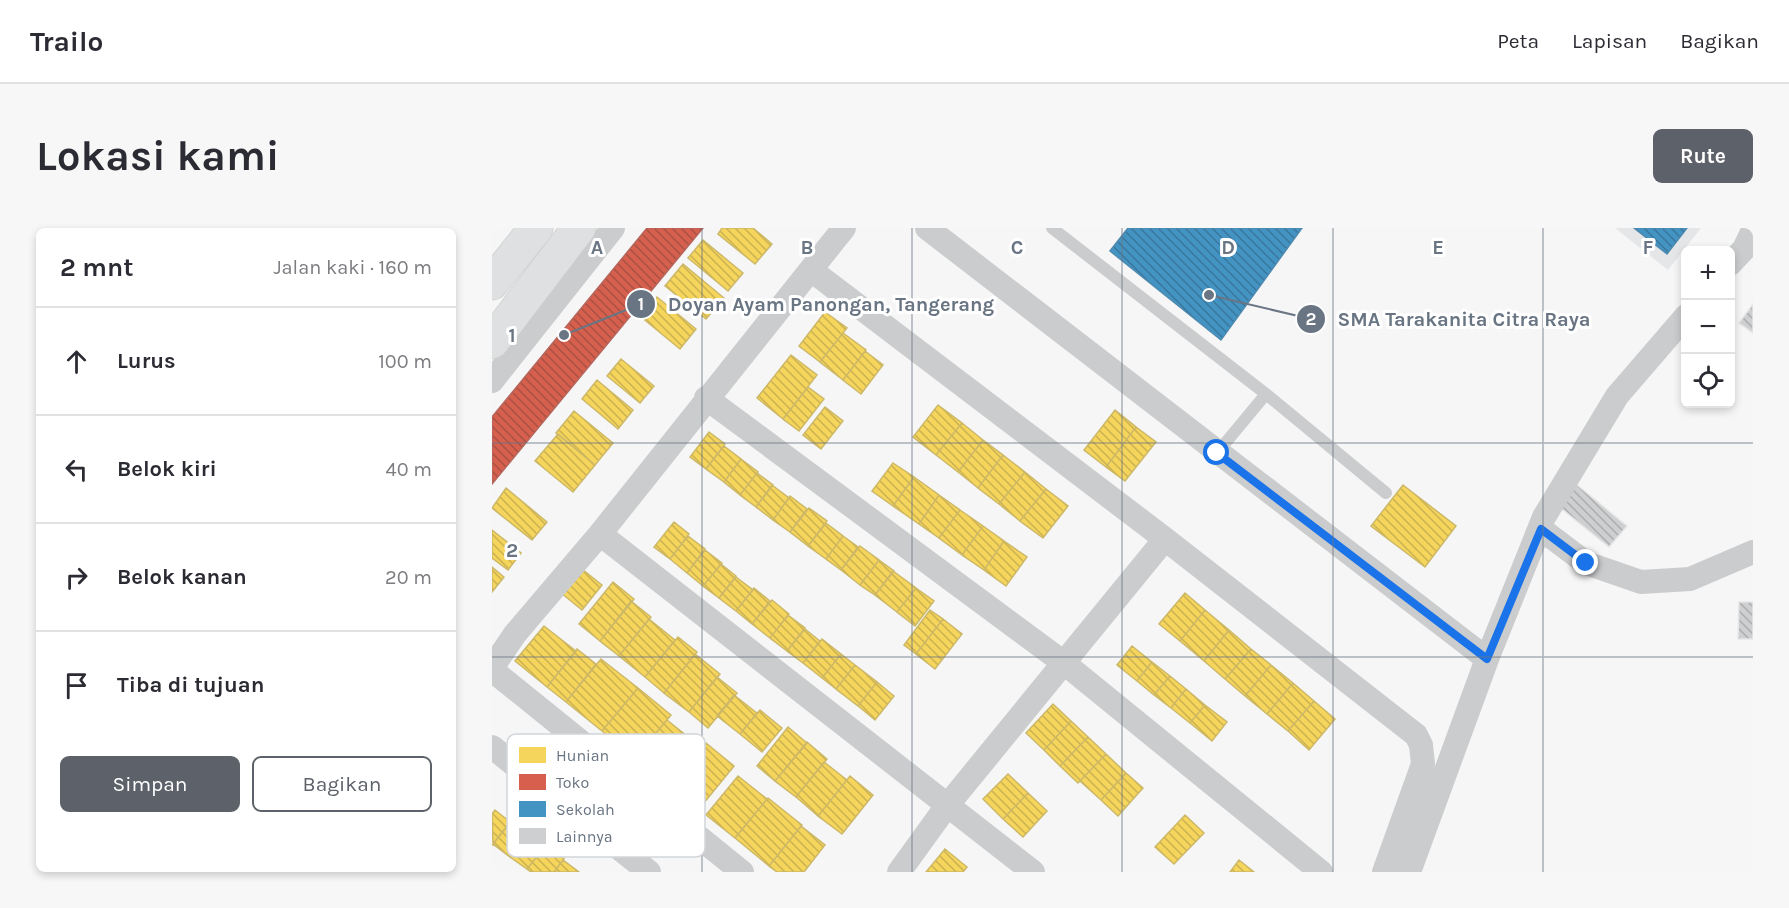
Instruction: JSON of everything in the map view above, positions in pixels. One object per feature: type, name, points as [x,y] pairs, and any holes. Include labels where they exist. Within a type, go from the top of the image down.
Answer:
[{"type":"street","points":[[492,283],[536,228]]},
{"type":"street","points":[[492,342],[579,228]]},
{"type":"street","points":[[492,381],[613,228]]},
{"type":"street","points":[[572,734],[492,669],[515,634],[600,534],[706,398],[844,228]]},
{"type":"street","points":[[927,228],[1487,659]]},
{"type":"street","points":[[1735,259],[1744,249],[1753,230]]},
{"type":"street","points":[[811,270],[1165,539],[1416,735],[1421,745],[1423,764],[1383,872]]},
{"type":"street","points":[[1409,872],[1487,659],[1544,517],[1617,396],[1681,322]]},
{"type":"street","points":[[706,398],[1064,663],[1322,872]]},
{"type":"street","points":[[1541,529],[1586,563],[1641,582],[1690,579],[1753,552]]},
{"type":"street","points":[[600,534],[946,807],[1033,872]]},
{"type":"street","points":[[899,872],[946,807],[1165,539]]},
{"type":"street","points":[[492,747],[507,759]]},
{"type":"street","points":[[705,842],[742,872]]},
{"type":"street","points":[[630,857],[649,872]]},
{"type":"lane","points":[[1052,228],[1266,394],[1386,493]]},
{"type":"lane","points":[[1217,453],[1266,394]]},
{"type":"shaded area","points":[[1615,228],[1701,228],[1687,246],[1681,246],[1681,253],[1668,270]]},
{"type":"building: Hunian","points":[[722,228],[753,228],[772,244],[755,264],[718,234]]},
{"type":"building: Hunian","points":[[703,240],[743,273],[728,291],[688,258]]},
{"type":"building: Hunian","points":[[683,264],[724,298],[706,319],[665,286]]},
{"type":"building: Hunian","points":[[657,297],[696,329],[680,349],[641,317]]},
{"type":"building: Hunian","points":[[825,312],[847,328],[820,362],[799,346]]},
{"type":"building: Hunian","points":[[843,333],[866,350],[843,380],[820,362]]},
{"type":"building: Hunian","points":[[865,351],[883,365],[861,394],[843,380]]},
{"type":"building: Hunian","points":[[791,355],[817,375],[783,419],[757,398]]},
{"type":"building: Hunian","points":[[621,359],[654,386],[640,403],[607,376]]},
{"type":"building: Hunian","points":[[597,380],[633,410],[618,429],[582,399]]},
{"type":"building: Hunian","points":[[808,387],[824,399],[799,431],[783,419]]},
{"type":"building: Hunian","points":[[938,405],[962,423],[936,455],[913,437]]},
{"type":"building: Hunian","points":[[825,407],[843,421],[821,449],[803,435]]},
{"type":"building: Hunian","points":[[1115,410],[1136,427],[1106,467],[1084,450]]},
{"type":"building: Hunian","points":[[574,411],[613,443],[595,465],[556,433]]},
{"type":"building: Hunian","points":[[962,423],[983,440],[958,472],[936,455]]},
{"type":"building: Hunian","points":[[1136,427],[1156,442],[1125,481],[1106,467]]},
{"type":"building: Hunian","points":[[709,432],[725,444],[706,469],[690,457]]},
{"type":"building: Hunian","points":[[558,434],[595,465],[573,492],[535,461]]},
{"type":"building: Hunian","points":[[983,440],[1003,455],[978,488],[958,472]]},
{"type":"building: Hunian","points":[[724,446],[741,459],[724,482],[706,469]]},
{"type":"building: Hunian","points":[[1003,455],[1025,472],[999,504],[978,488]]},
{"type":"building: Hunian","points":[[741,459],[758,472],[740,495],[724,482]]},
{"type":"building: Hunian","points":[[893,463],[914,477],[893,506],[872,491]]},
{"type":"building: Hunian","points":[[1025,472],[1046,489],[1020,521],[999,504]]},
{"type":"building: Hunian","points":[[757,473],[773,485],[756,507],[740,495]]},
{"type":"building: Hunian","points":[[914,477],[939,495],[919,524],[893,506]]},
{"type":"building: Hunian","points":[[772,485],[789,498],[773,520],[756,507]]},
{"type":"building: Hunian","points":[[1403,485],[1456,526],[1425,567],[1371,526]]},
{"type":"building: Hunian","points":[[506,488],[547,522],[532,540],[492,508]]},
{"type":"building: Hunian","points":[[1046,489],[1068,506],[1043,538],[1020,521]]},
{"type":"building: Hunian","points":[[939,495],[960,510],[939,538],[919,524]]},
{"type":"building: Hunian","points":[[790,496],[807,509],[790,532],[773,520]]},
{"type":"building: Hunian","points":[[809,508],[827,521],[808,546],[790,532]]},
{"type":"building: Hunian","points":[[960,510],[983,526],[962,555],[939,538]]},
{"type":"building: Hunian","points":[[674,522],[689,534],[670,559],[654,547]]},
{"type":"building: Hunian","points":[[826,523],[843,536],[826,559],[808,546]]},
{"type":"building: Hunian","points":[[983,526],[1004,541],[984,570],[962,555]]},
{"type":"building: Hunian","points":[[492,530],[521,553],[508,570],[492,558]]},
{"type":"building: Hunian","points":[[688,536],[705,549],[687,573],[670,559]]},
{"type":"building: Hunian","points":[[843,536],[858,547],[841,570],[826,559]]},
{"type":"building: Hunian","points":[[1004,541],[1027,557],[1006,586],[984,570]]},
{"type":"building: Hunian","points":[[860,546],[879,560],[860,585],[841,570]]},
{"type":"building: Hunian","points":[[705,550],[722,563],[703,586],[687,573]]},
{"type":"building: Hunian","points":[[879,560],[894,571],[875,595],[860,585]]},
{"type":"building: Hunian","points":[[721,564],[736,576],[719,598],[703,586]]},
{"type":"building: Hunian","points":[[492,567],[504,577],[492,592]]},
{"type":"building: Hunian","points":[[582,569],[602,585],[582,610],[561,593]]},
{"type":"building: Hunian","points":[[893,571],[916,588],[897,612],[875,595]]},
{"type":"building: Hunian","points":[[736,577],[753,590],[736,611],[719,598]]},
{"type":"building: Hunian","points":[[613,582],[634,599],[600,641],[579,624]]},
{"type":"building: Hunian","points":[[754,588],[770,601],[752,624],[736,611]]},
{"type":"building: Hunian","points":[[916,588],[934,601],[915,626],[897,612]]},
{"type":"building: Hunian","points":[[1185,593],[1205,610],[1180,641],[1159,624]]},
{"type":"building: Hunian","points":[[772,600],[789,614],[770,638],[752,624]]},
{"type":"building: Hunian","points":[[631,601],[651,617],[619,656],[600,641]]},
{"type":"building: Hunian","points":[[930,610],[943,619],[916,654],[904,645]]},
{"type":"building: Hunian","points":[[1205,610],[1229,630],[1204,661],[1180,641]]},
{"type":"building: Hunian","points":[[788,615],[805,628],[787,651],[770,638]]},
{"type":"building: Hunian","points":[[649,619],[675,640],[645,677],[619,656]]},
{"type":"building: Hunian","points":[[943,619],[962,634],[935,669],[916,654]]},
{"type":"building: Hunian","points":[[544,626],[576,651],[547,687],[515,661]]},
{"type":"building: Hunian","points":[[805,629],[820,641],[803,663],[787,651]]},
{"type":"building: Hunian","points":[[1229,630],[1251,649],[1225,679],[1204,661]]},
{"type":"building: Hunian","points":[[678,637],[697,652],[664,693],[645,677]]},
{"type":"building: Hunian","points":[[822,639],[841,654],[822,678],[803,663]]},
{"type":"building: Hunian","points":[[1132,646],[1152,662],[1137,681],[1117,665]]},
{"type":"building: Hunian","points":[[577,649],[596,664],[566,702],[547,687]]},
{"type":"building: Hunian","points":[[1251,649],[1271,665],[1245,696],[1225,679]]},
{"type":"building: Hunian","points":[[695,654],[720,674],[689,712],[664,693]]},
{"type":"building: Hunian","points":[[841,654],[855,665],[836,689],[822,678]]},
{"type":"building: Hunian","points":[[601,659],[638,688],[602,731],[566,702]]},
{"type":"building: Hunian","points":[[1152,662],[1170,676],[1154,695],[1137,681]]},
{"type":"building: Hunian","points":[[855,665],[877,682],[858,706],[836,689]]},
{"type":"building: Hunian","points":[[1271,665],[1293,683],[1267,714],[1245,696]]},
{"type":"building: Hunian","points":[[1170,676],[1186,689],[1171,708],[1154,695]]},
{"type":"building: Hunian","points":[[717,677],[737,693],[708,728],[689,712]]},
{"type":"building: Hunian","points":[[877,682],[894,696],[875,720],[858,706]]},
{"type":"building: Hunian","points":[[1293,683],[1314,701],[1288,731],[1267,714]]},
{"type":"building: Hunian","points":[[638,688],[671,715],[655,734],[606,734],[602,731]]},
{"type":"building: Hunian","points":[[1186,689],[1205,705],[1190,723],[1171,708]]},
{"type":"building: Hunian","points":[[734,695],[757,713],[740,734],[717,716]]},
{"type":"building: Hunian","points":[[1314,701],[1335,719],[1309,750],[1288,731]]},
{"type":"building: Hunian","points":[[1053,704],[1071,721],[1044,750],[1026,733]]},
{"type":"building: Hunian","points":[[1205,705],[1227,722],[1212,741],[1190,723]]},
{"type":"building: Hunian","points":[[760,710],[782,728],[762,752],[740,734]]},
{"type":"building: Hunian","points":[[667,720],[684,734],[655,734]]},
{"type":"building: Hunian","points":[[1071,721],[1088,737],[1060,766],[1044,750]]},
{"type":"building: Hunian","points":[[788,727],[807,743],[775,781],[757,766]]},
{"type":"building: Hunian","points":[[1088,737],[1106,754],[1078,783],[1060,766]]},
{"type":"building: Hunian","points":[[807,742],[827,759],[796,797],[775,781]]},
{"type":"building: Hunian","points":[[705,744],[734,766],[705,802]]},
{"type":"building: Hunian","points":[[1106,754],[1126,773],[1101,800],[1080,781]]},
{"type":"building: Hunian","points":[[824,762],[847,780],[818,816],[796,797]]},
{"type":"building: Hunian","points":[[1126,773],[1143,788],[1118,816],[1101,800]]},
{"type":"building: Hunian","points":[[1008,774],[1028,793],[1003,819],[983,799]]},
{"type":"building: Hunian","points":[[738,776],[767,799],[735,838],[706,815]]},
{"type":"building: Hunian","points":[[850,776],[873,795],[842,834],[818,816]]},
{"type":"building: Hunian","points":[[1028,793],[1047,811],[1023,837],[1003,819]]},
{"type":"building: Hunian","points":[[768,798],[802,825],[769,866],[735,838]]},
{"type":"building: Hunian","points":[[495,810],[507,820],[507,826],[493,844],[492,814]]},
{"type":"building: Hunian","points":[[1185,815],[1204,833],[1174,864],[1155,847]]},
{"type":"building: Hunian","points":[[801,826],[825,845],[804,872],[777,872],[769,866]]},
{"type":"building: Hunian","points":[[507,827],[507,855],[493,844]]},
{"type":"building: Hunian","points":[[945,849],[967,867],[963,872],[926,872]]},
{"type":"building: Hunian","points":[[510,857],[537,857],[527,869]]},
{"type":"building: Hunian","points":[[536,857],[561,857],[564,859],[554,872],[531,872],[527,869]]},
{"type":"building: Hunian","points":[[563,860],[579,872],[554,872]]},
{"type":"building: Hunian","points":[[1239,860],[1254,872],[1230,872]]},
{"type":"building: Toko","points":[[647,228],[703,228],[492,484],[492,417]]},
{"type":"building: Sekolah","points":[[1128,228],[1302,228],[1221,340],[1110,251]]},
{"type":"building: Sekolah","points":[[1634,228],[1687,228],[1667,254]]},
{"type":"building: Lainnya","points":[[1753,304],[1753,333],[1739,323]]},
{"type":"building: Lainnya","points":[[1576,484],[1627,526],[1609,547],[1558,506]]},
{"type":"building: Lainnya","points":[[1739,602],[1753,602],[1753,639],[1738,639]]},
{"type":"place","name":"SMA Tarakanita Citra Raya","points":[[1209,295]]},
{"type":"place","name":"Doyan Ayam Panongan, Tangerang","points":[[564,335]]},
{"type":"route","points":[[1217,453],[1487,659],[1541,529],[1586,563]]}]
